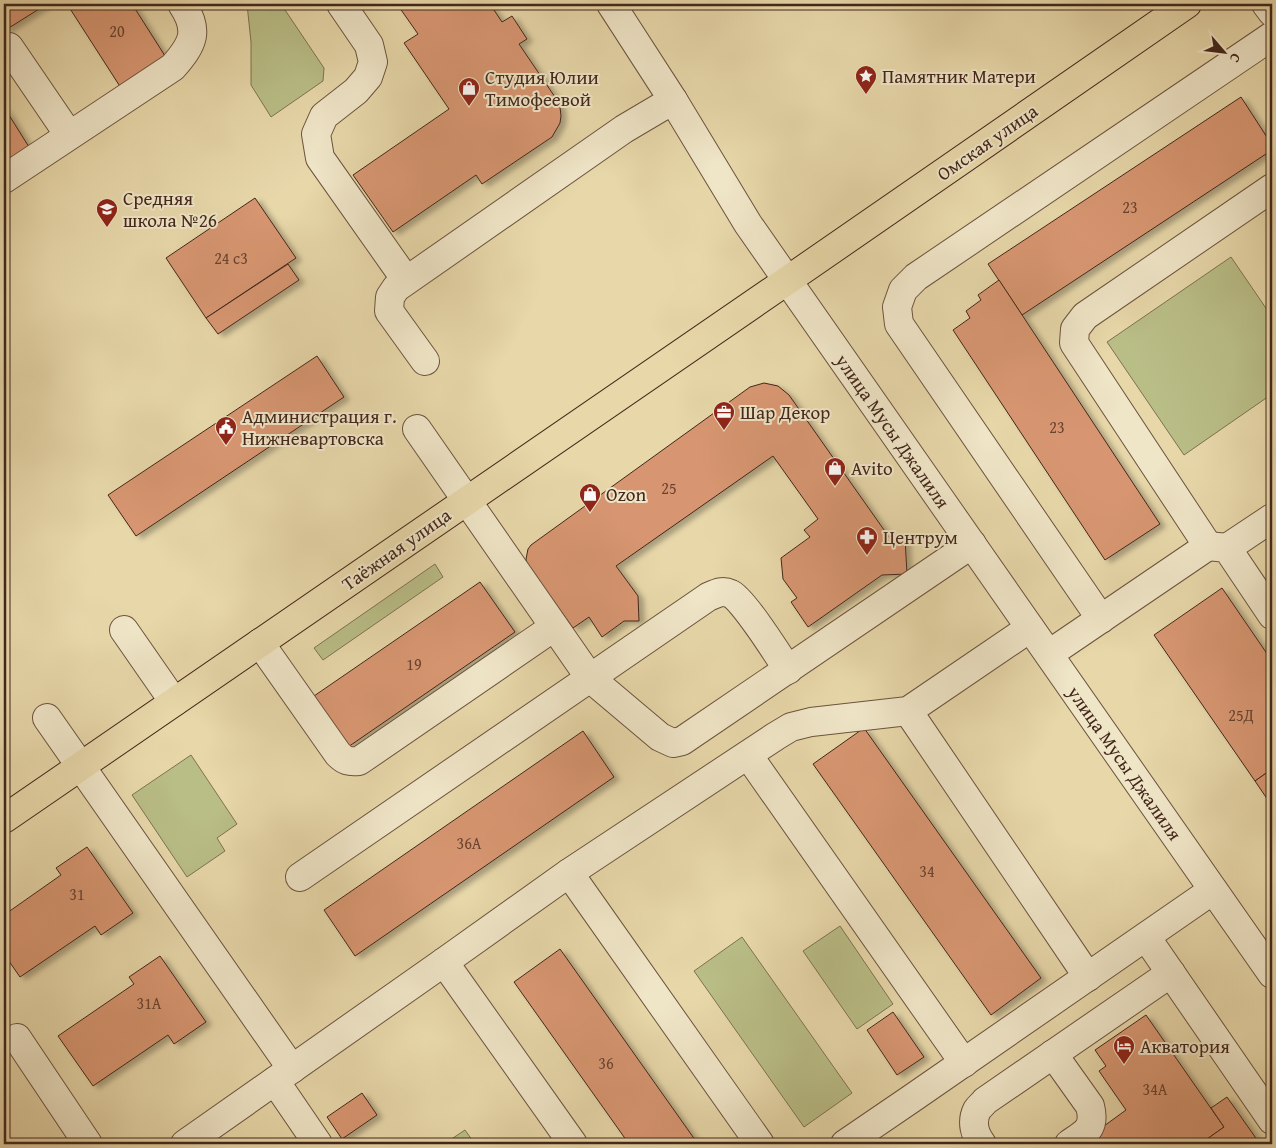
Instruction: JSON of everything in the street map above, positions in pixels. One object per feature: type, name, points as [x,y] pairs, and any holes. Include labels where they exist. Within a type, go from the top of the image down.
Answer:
[{"type":"main road","name":"Омская улица","points":[[788,280],[1180,6]]},
{"type":"main road","name":"Таёжная улица","points":[[4,819],[788,280]]},
{"type":"street","points":[[4,179],[172,67],[190,43],[192,32],[192,22],[182,4]]},
{"type":"street","points":[[341,4],[369,45],[373,62],[368,77],[356,91],[324,116],[316,134],[320,158],[406,280]]},
{"type":"street","name":"улица Мусы Джалиля","points":[[611,4],[673,100],[748,224],[1272,974]]},
{"type":"street","points":[[1266,4],[1272,12]]},
{"type":"street","points":[[1101,619],[899,324],[896,307],[903,290],[916,278],[1272,36]]},
{"type":"street","points":[[9,47],[69,135]]},
{"type":"street","points":[[425,361],[389,310],[390,297],[396,288],[624,130],[673,100]]},
{"type":"street","points":[[1270,194],[1085,316],[1075,328],[1074,343],[1217,547],[1272,615]]},
{"type":"street","points":[[417,429],[590,678],[660,737],[673,743],[682,741],[972,544]]},
{"type":"street","points":[[1049,654],[1101,619],[1217,547],[1272,518]]},
{"type":"street","points":[[300,877],[708,597],[721,591],[733,594],[743,604],[788,670]]},
{"type":"street","points":[[260,643],[338,754],[344,760],[351,762],[359,761],[554,627]]},
{"type":"street","points":[[185,1144],[569,873],[791,728],[811,722],[908,711],[1030,628]]},
{"type":"street","points":[[124,630],[174,702]]},
{"type":"street","points":[[908,711],[1088,977]]},
{"type":"street","points":[[47,718],[284,1075],[318,1144]]},
{"type":"street","points":[[748,755],[964,1063]]},
{"type":"street","points":[[569,873],[760,1144]]},
{"type":"street","points":[[854,1142],[964,1063],[1214,890]]},
{"type":"street","points":[[1146,937],[1272,1120]]},
{"type":"street","points":[[444,962],[573,1144]]},
{"type":"street","points":[[982,1144],[976,1136],[974,1122],[977,1110],[985,1101],[1171,973]]},
{"type":"street","points":[[17,1038],[88,1144]]},
{"type":"street","points":[[1054,1054],[1090,1106],[1093,1116],[1091,1125],[1085,1133],[1069,1144]]},
{"type":"green space","points":[[247,4],[281,4],[324,68],[323,81],[271,117],[251,85],[251,42]]},
{"type":"green space","points":[[1231,257],[1272,317],[1272,394],[1184,455],[1107,342]]},
{"type":"green space","points":[[435,564],[443,577],[323,660],[314,648]]},
{"type":"green space","points":[[191,755],[237,824],[217,838],[225,851],[187,877],[132,795]]},
{"type":"green space","points":[[840,926],[893,1004],[857,1029],[803,951]]},
{"type":"green space","points":[[742,937],[852,1093],[804,1127],[694,971]]},
{"type":"green space","points":[[465,1130],[475,1144],[444,1144]]},
{"type":"building","points":[[4,4],[47,4],[4,31]]},
{"type":"building","points":[[67,4],[132,4],[167,59],[121,88]]},
{"type":"building","points":[[397,4],[490,4],[502,22],[512,16],[527,39],[519,44],[557,100],[561,116],[560,123],[552,137],[482,184],[476,175],[393,232],[353,175],[449,109],[404,43],[418,34]]},
{"type":"building","points":[[1241,97],[1272,145],[1272,150],[1022,315],[988,264]]},
{"type":"building","points":[[4,107],[29,147],[4,164]]},
{"type":"building","points":[[255,198],[296,258],[206,318],[166,258]]},
{"type":"building","points":[[288,264],[299,280],[218,334],[206,318]]},
{"type":"building","points":[[999,280],[1160,524],[1105,560],[953,330],[970,318],[966,311],[981,300],[978,295]]},
{"type":"building","name":"Администрация г. Нижневартовска","points":[[317,356],[344,397],[136,536],[108,495]]},
{"type":"building","points":[[764,383],[778,386],[789,395],[889,537],[905,538],[907,574],[882,575],[808,627],[791,602],[797,598],[783,579],[781,558],[810,537],[804,530],[818,519],[773,456],[616,566],[638,596],[639,621],[624,621],[602,637],[589,617],[573,628],[527,564],[528,549],[531,545],[750,387]]},
{"type":"building","points":[[480,582],[515,632],[348,747],[314,696]]},
{"type":"building","points":[[1222,588],[1272,661],[1272,769],[1255,781],[1154,635]]},
{"type":"building","points":[[864,728],[1041,978],[991,1015],[813,764]]},
{"type":"building","points":[[583,731],[614,777],[355,956],[324,910]]},
{"type":"building","points":[[1272,769],[1272,806],[1255,781]]},
{"type":"building","points":[[87,847],[133,913],[101,935],[95,926],[20,977],[4,954],[4,915],[61,875],[56,868]]},
{"type":"building","points":[[560,949],[698,1144],[629,1144],[514,982]]},
{"type":"building","points":[[160,956],[206,1022],[174,1044],[168,1035],[93,1086],[58,1036],[134,984],[129,977]]},
{"type":"building","points":[[893,1012],[924,1057],[897,1075],[867,1030]]},
{"type":"building","points":[[1146,1015],[1224,1127],[1200,1144],[1093,1144],[1098,1141],[1093,1134],[1126,1110],[1099,1071],[1106,1066],[1095,1050]]},
{"type":"building","points":[[362,1093],[377,1115],[342,1139],[327,1117]]},
{"type":"building","points":[[1227,1097],[1260,1144],[1200,1144],[1224,1127],[1211,1108]]},
{"type":"place","name":"Памятник Матери","points":[[866,95]]},
{"type":"place","name":"Студия Юлии Тимофеевой","points":[[469,107]]},
{"type":"place","name":"Средняя школа №26","points":[[107,228]]},
{"type":"place","name":"Шар Декор","points":[[724,431]]},
{"type":"place","name":"Администрация г. Нижневартовска","points":[[226,446]]},
{"type":"place","name":"Avito","points":[[835,487]]},
{"type":"place","name":"Ozon","points":[[590,513]]},
{"type":"place","name":"Центрум","points":[[867,556]]},
{"type":"place","name":"Акватория","points":[[1124,1065]]}]
